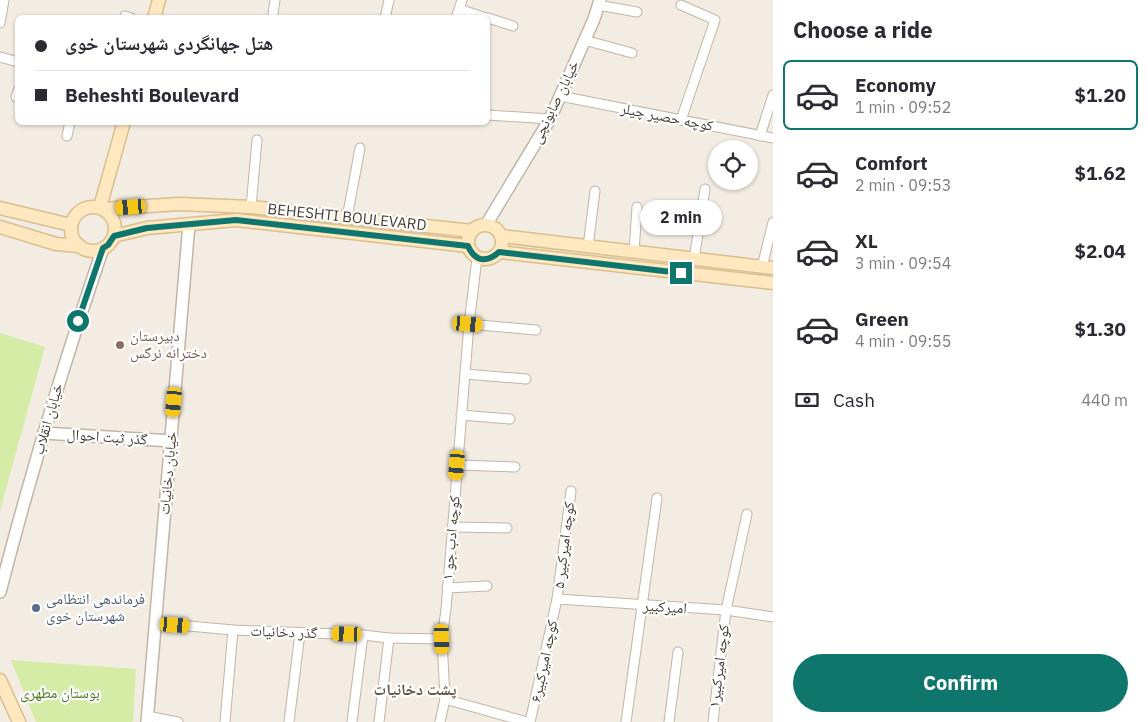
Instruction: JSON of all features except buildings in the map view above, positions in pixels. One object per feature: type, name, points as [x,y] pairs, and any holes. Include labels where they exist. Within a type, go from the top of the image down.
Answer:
[{"type":"main road","points":[[155,15],[159,0]]},
{"type":"main road","points":[[101,208],[123,125]]},
{"type":"main road","name":"BEHESHTI BOULEVARD","points":[[101,208],[178,204],[251,207],[472,231]]},
{"type":"main road","points":[[0,227],[56,244],[80,246],[91,251],[108,245],[114,236],[115,224],[108,212],[92,206],[85,208],[74,218],[71,225],[72,237],[80,246]]},
{"type":"main road","points":[[145,206],[140,212],[139,219],[141,224],[147,228]]},
{"type":"main road","points":[[0,208],[71,225]]},
{"type":"main road","name":"BEHESHTI BOULEVARD","points":[[114,236],[147,228],[236,220],[468,246]]},
{"type":"main road","points":[[486,225],[495,228],[501,236],[502,244],[499,252],[493,258],[485,260],[477,258],[471,253],[468,246],[468,238],[478,226],[486,225]]},
{"type":"main road","points":[[501,236],[767,268]]},
{"type":"main road","points":[[499,252],[773,283]]},
{"type":"main road","points":[[0,680],[20,722]]},
{"type":"street","points":[[0,23],[4,0]]},
{"type":"street","points":[[272,14],[275,0]]},
{"type":"street","points":[[386,15],[389,0]]},
{"type":"street","points":[[599,2],[637,12]]},
{"type":"street","name":"خیابان صابونچی","points":[[486,225],[550,120],[599,2]]},
{"type":"street","points":[[681,5],[715,20],[681,120]]},
{"type":"street","points":[[459,9],[478,15]]},
{"type":"street","points":[[490,19],[513,26]]},
{"type":"street","points":[[584,40],[632,53]]},
{"type":"street","points":[[0,59],[15,62]]},
{"type":"street","points":[[760,136],[773,95]]},
{"type":"street","name":"کوچه حصیر چیلر","points":[[560,96],[773,138]]},
{"type":"street","points":[[490,115],[550,120]]},
{"type":"street","points":[[67,136],[69,125]]},
{"type":"street","points":[[251,207],[257,140]]},
{"type":"street","points":[[348,218],[360,148]]},
{"type":"street","points":[[694,259],[705,189]]},
{"type":"street","points":[[588,247],[596,191]]},
{"type":"street","points":[[634,252],[637,207]]},
{"type":"street","points":[[767,268],[773,222]]},
{"type":"street","name":"خیابان دخانیات","points":[[147,719],[189,224]]},
{"type":"street","name":"خیابان انقلاب","points":[[0,592],[22,506],[72,339],[103,248]]},
{"type":"street","name":"کوچه ادب جو ۱","points":[[440,722],[445,699],[442,639],[468,324],[477,258]]},
{"type":"street","points":[[468,324],[536,330]]},
{"type":"street","points":[[464,374],[526,379]]},
{"type":"street","points":[[461,415],[510,419]]},
{"type":"street","name":"گذر ثبت احوال","points":[[44,433],[171,442]]},
{"type":"street","points":[[457,465],[515,467]]},
{"type":"street","name":"کوچه امیرکبیر ۵","points":[[557,599],[571,491]]},
{"type":"street","points":[[626,722],[657,498]]},
{"type":"street","name":"کوچه امیرکبیر۱","points":[[713,722],[726,610],[746,514]]},
{"type":"street","points":[[452,527],[507,528]]},
{"type":"street","points":[[447,588],[487,586]]},
{"type":"street","name":"امیرکبیر","points":[[557,599],[726,610],[773,617]]},
{"type":"street","name":"کوچه امیرکبیر۶","points":[[528,722],[557,599]]},
{"type":"street","name":"گذر دخانیات","points":[[156,623],[233,630],[442,639]]},
{"type":"street","points":[[225,722],[233,630]]},
{"type":"street","points":[[289,722],[300,632]]},
{"type":"street","points":[[352,722],[363,635]]},
{"type":"street","points":[[379,722],[389,638]]},
{"type":"street","points":[[669,722],[678,652]]},
{"type":"street","points":[[445,699],[528,722]]},
{"type":"street","points":[[147,719],[178,722]]},
{"type":"green space","points":[[0,333],[45,347],[0,511]]},
{"type":"green space","name":"بوستان مطهری","points":[[11,660],[136,669],[133,722],[36,722]]},
{"type":"place","name":"دبیرستان دخترانه نرگس","points":[[120,345]]},
{"type":"place","name":"فرماندهی انتظامی شهرستان خوی","points":[[36,608]]},
{"type":"district","name":"پشت دخانیات","points":[[415,689]]},
{"type":"route","points":[[78,321],[103,248],[108,245],[114,236],[147,228],[236,220],[468,246],[471,253],[477,258],[485,260],[493,258],[499,252],[681,273]]}]
